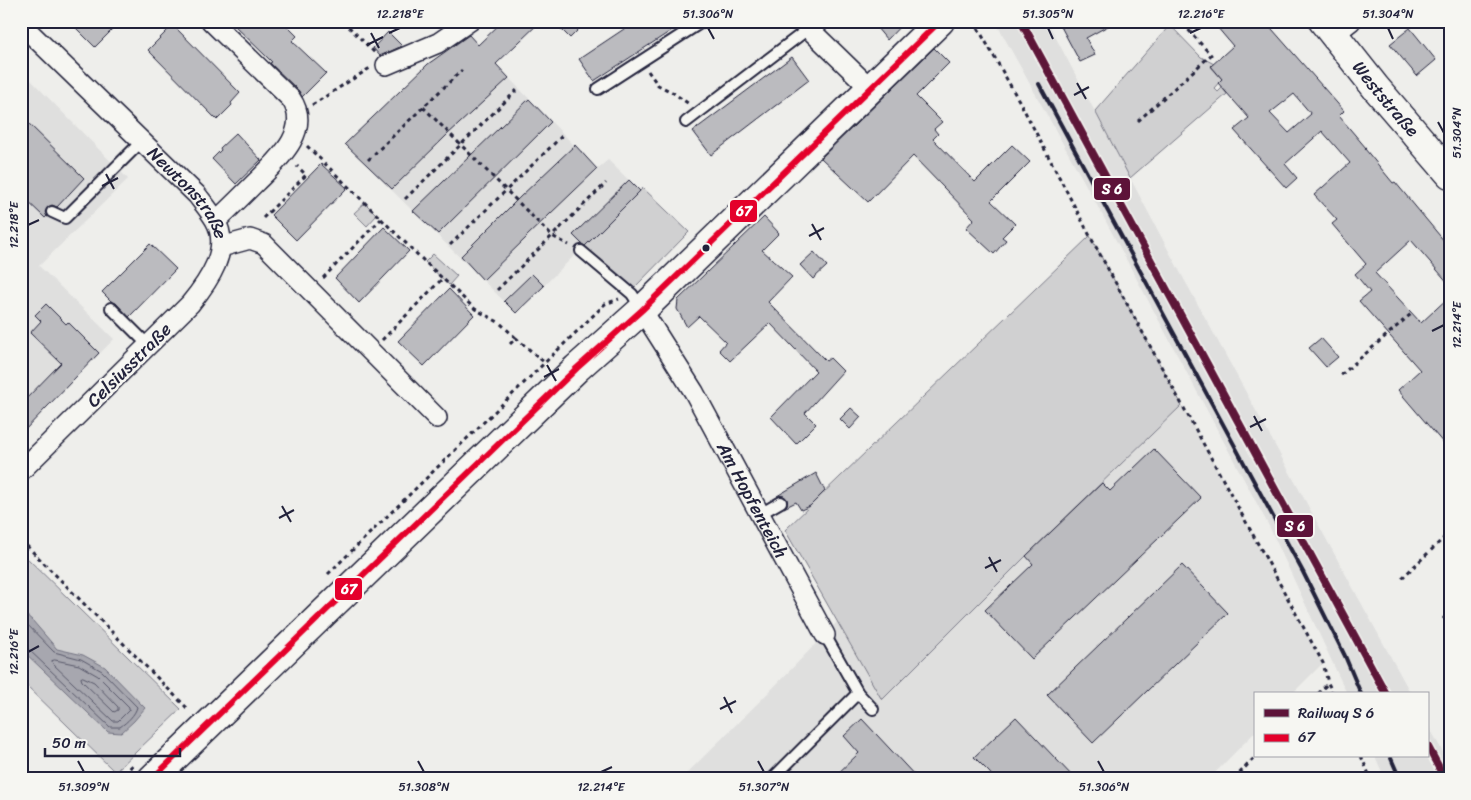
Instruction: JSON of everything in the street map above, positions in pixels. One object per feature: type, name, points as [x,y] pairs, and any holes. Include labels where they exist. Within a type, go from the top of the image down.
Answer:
[{"type":"main road","points":[[146,768],[577,368],[637,302],[871,89],[940,21]]},
{"type":"main road","name":"Weststraße","points":[[1331,26],[1376,88],[1450,174]]},
{"type":"street","points":[[211,21],[291,99],[296,107],[297,114],[294,138],[284,154],[216,221]]},
{"type":"street","points":[[384,62],[438,43],[470,21]]},
{"type":"street","name":"Newtonstraße","points":[[21,24],[197,195],[216,221],[221,247],[250,239],[264,244],[437,418]]},
{"type":"street","points":[[804,25],[871,89]]},
{"type":"street","name":"Celsiusstraße","points":[[21,472],[190,304],[216,267],[221,247]]},
{"type":"street","name":"Am Hopfenteich","points":[[637,302],[694,392],[824,635]]},
{"type":"lane","points":[[598,89],[702,21]]},
{"type":"lane","points":[[686,122],[804,25]]},
{"type":"lane","points":[[52,212],[65,218],[142,142]]},
{"type":"lane","points":[[581,251],[637,302]]},
{"type":"lane","points":[[111,308],[148,345]]},
{"type":"lane","points":[[760,514],[781,502]]},
{"type":"lane","name":"Am Hopfenteich","points":[[824,635],[858,693],[872,709]]},
{"type":"lane","points":[[772,779],[858,693]]},
{"type":"path","points":[[297,114],[384,62],[343,21]]},
{"type":"path","points":[[757,26],[763,21]]},
{"type":"path","points":[[974,21],[1022,106],[1090,236],[1323,663],[1332,692]]},
{"type":"path","points":[[1138,121],[1211,56],[1183,24],[1185,21]]},
{"type":"path","points":[[642,61],[658,85],[672,92],[699,112]]},
{"type":"path","points":[[368,160],[462,70]]},
{"type":"path","points":[[406,199],[517,90]]},
{"type":"path","points":[[423,107],[552,236],[581,251]]},
{"type":"path","points":[[295,133],[442,279],[475,309],[500,323],[545,363]]},
{"type":"path","points":[[450,245],[562,136]]},
{"type":"path","points":[[263,218],[306,175],[284,154]]},
{"type":"path","points":[[497,290],[606,183]]},
{"type":"path","points":[[310,291],[381,219]]},
{"type":"path","points":[[372,220],[375,224]]},
{"type":"path","points":[[371,352],[442,279]]},
{"type":"path","points":[[324,579],[605,304],[637,302]]},
{"type":"path","points":[[1341,375],[1411,314]]},
{"type":"path","points":[[510,344],[516,338]]},
{"type":"path","points":[[1402,578],[1450,532]]},
{"type":"path","points":[[21,540],[189,710],[196,704]]},
{"type":"path","points":[[1442,619],[1450,612]]},
{"type":"path","points":[[1320,692],[1328,683]]},
{"type":"path","points":[[1234,779],[1254,758]]},
{"type":"path","points":[[1362,758],[1371,779]]},
{"type":"path","points":[[118,779],[146,768]]},
{"type":"shaded area","points":[[995,21],[1047,21],[1173,259],[1410,692],[1346,692],[1270,528],[1103,216]]},
{"type":"shaded area","points":[[1170,25],[1201,57],[1214,64],[1211,67],[1222,79],[1214,88],[1218,92],[1222,88],[1227,94],[1130,178],[1095,111]]},
{"type":"shaded area","points":[[468,34],[597,169],[608,160],[640,191],[516,313],[345,144],[428,64]]},
{"type":"shaded area","points":[[21,70],[128,179],[39,266],[114,339],[21,434]]},
{"type":"shaded area","points":[[643,188],[689,232],[633,289],[584,246]]},
{"type":"shaded area","points":[[365,203],[377,215],[367,226],[354,213]]},
{"type":"shaded area","points":[[1090,236],[1182,405],[1026,556],[882,700],[785,530]]},
{"type":"shaded area","points":[[433,254],[457,276],[449,285],[425,262]]},
{"type":"shaded area","points":[[1182,405],[1323,663],[1294,692],[1254,692],[1254,733],[1209,779],[681,779],[837,622],[883,699],[1026,556]]},
{"type":"shaded area","points":[[21,552],[181,709],[115,772],[21,680]]},
{"type":"shaded area","points":[[1428,725],[1450,765],[1450,779],[1385,779],[1376,758],[1428,758]]},
{"type":"water","points":[[21,611],[32,620],[57,649],[83,655],[105,667],[145,708],[121,733],[108,732],[21,649]]},
{"type":"building","points":[[69,21],[121,21],[95,47]]},
{"type":"building","points":[[230,21],[282,21],[297,36],[292,41],[326,73],[302,97],[299,91],[270,63],[272,62]]},
{"type":"building","points":[[503,21],[541,21],[496,64],[509,78],[392,189],[345,144],[428,64],[469,35],[478,45]]},
{"type":"building","points":[[553,21],[587,21],[570,38]]},
{"type":"building","points":[[636,21],[686,21],[594,81],[579,59]]},
{"type":"building","points":[[871,21],[905,21],[887,40]]},
{"type":"building","points":[[1058,21],[1117,21],[1086,38],[1095,55],[1080,62]]},
{"type":"building","points":[[1212,21],[1265,21],[1344,111],[1339,116],[1393,183],[1395,182],[1450,248],[1450,285],[1411,240],[1375,273],[1421,323],[1450,296],[1450,451],[1398,390],[1420,370],[1359,301],[1370,292],[1355,274],[1366,264],[1332,224],[1337,220],[1314,195],[1350,163],[1322,131],[1285,164],[1297,178],[1286,188],[1234,130],[1249,118],[1218,83],[1222,79],[1211,66],[1233,46]],"holes":[[[1294,94],[1311,114],[1289,133],[1270,113]]]},
{"type":"building","points":[[173,25],[240,93],[231,103],[232,105],[217,120],[148,50]]},
{"type":"building","points":[[1410,28],[1436,60],[1417,76],[1390,44]]},
{"type":"building","points":[[388,32],[402,46],[380,56],[373,48]]},
{"type":"building","points":[[934,48],[949,63],[916,96],[942,122],[934,129],[938,134],[933,139],[975,182],[1012,145],[1030,162],[991,201],[1015,224],[1002,237],[1006,240],[994,254],[966,228],[974,219],[913,156],[868,202],[821,158]]},
{"type":"building","points":[[792,57],[809,80],[711,155],[693,131]]},
{"type":"building","points":[[529,99],[551,122],[438,234],[413,211]]},
{"type":"building","points":[[21,116],[84,178],[57,207],[52,205],[48,207],[45,212],[47,216],[45,218],[21,195]]},
{"type":"building","points":[[236,133],[261,160],[236,184],[212,159],[221,150],[220,148]]},
{"type":"building","points":[[575,145],[597,169],[483,280],[461,256]]},
{"type":"building","points":[[321,164],[347,188],[296,240],[271,215]]},
{"type":"building","points":[[629,180],[640,191],[585,246],[582,244],[573,235]]},
{"type":"building","points":[[764,217],[779,233],[762,250],[792,277],[768,302],[826,361],[830,358],[843,371],[805,413],[816,424],[796,444],[771,417],[816,371],[770,323],[730,361],[719,350],[726,342],[699,316],[687,327],[677,309],[678,300]]},
{"type":"building","points":[[384,227],[409,251],[359,303],[335,278]]},
{"type":"building","points":[[150,244],[176,269],[129,317],[102,292]]},
{"type":"building","points":[[814,252],[827,266],[813,279],[800,265]]},
{"type":"building","points":[[532,274],[544,286],[516,313],[504,301]]},
{"type":"building","points":[[449,289],[474,315],[424,366],[398,341]]},
{"type":"building","points":[[46,304],[66,324],[68,322],[99,353],[21,434],[21,404],[61,363],[30,333],[41,321],[35,315]]},
{"type":"building","points":[[1321,338],[1338,357],[1326,367],[1309,348]]},
{"type":"building","points":[[851,408],[861,417],[850,429],[840,419]]},
{"type":"building","points":[[1154,449],[1201,498],[1032,659],[985,610],[1033,564],[1026,556],[1102,483],[1110,491]]},
{"type":"building","points":[[816,473],[825,491],[810,506],[801,510],[796,502],[784,508],[787,505],[787,499],[784,496],[777,496]]},
{"type":"building","points":[[1182,565],[1228,613],[1093,743],[1047,695]]},
{"type":"building","points":[[1016,717],[1075,779],[995,779],[974,757]]},
{"type":"building","points":[[862,719],[918,779],[832,779],[859,753],[844,736]]},
{"type":"railway","points":[[1039,84],[1303,572],[1345,656],[1360,692]]},
{"type":"railway","points":[[1391,758],[1400,779]]},
{"type":"transit line","name":"67","points":[[152,779],[577,368],[642,310],[940,21]]},
{"type":"transit line","points":[[1021,21],[1385,692]]},
{"type":"transit line","points":[[1428,747],[1445,779]]}]
